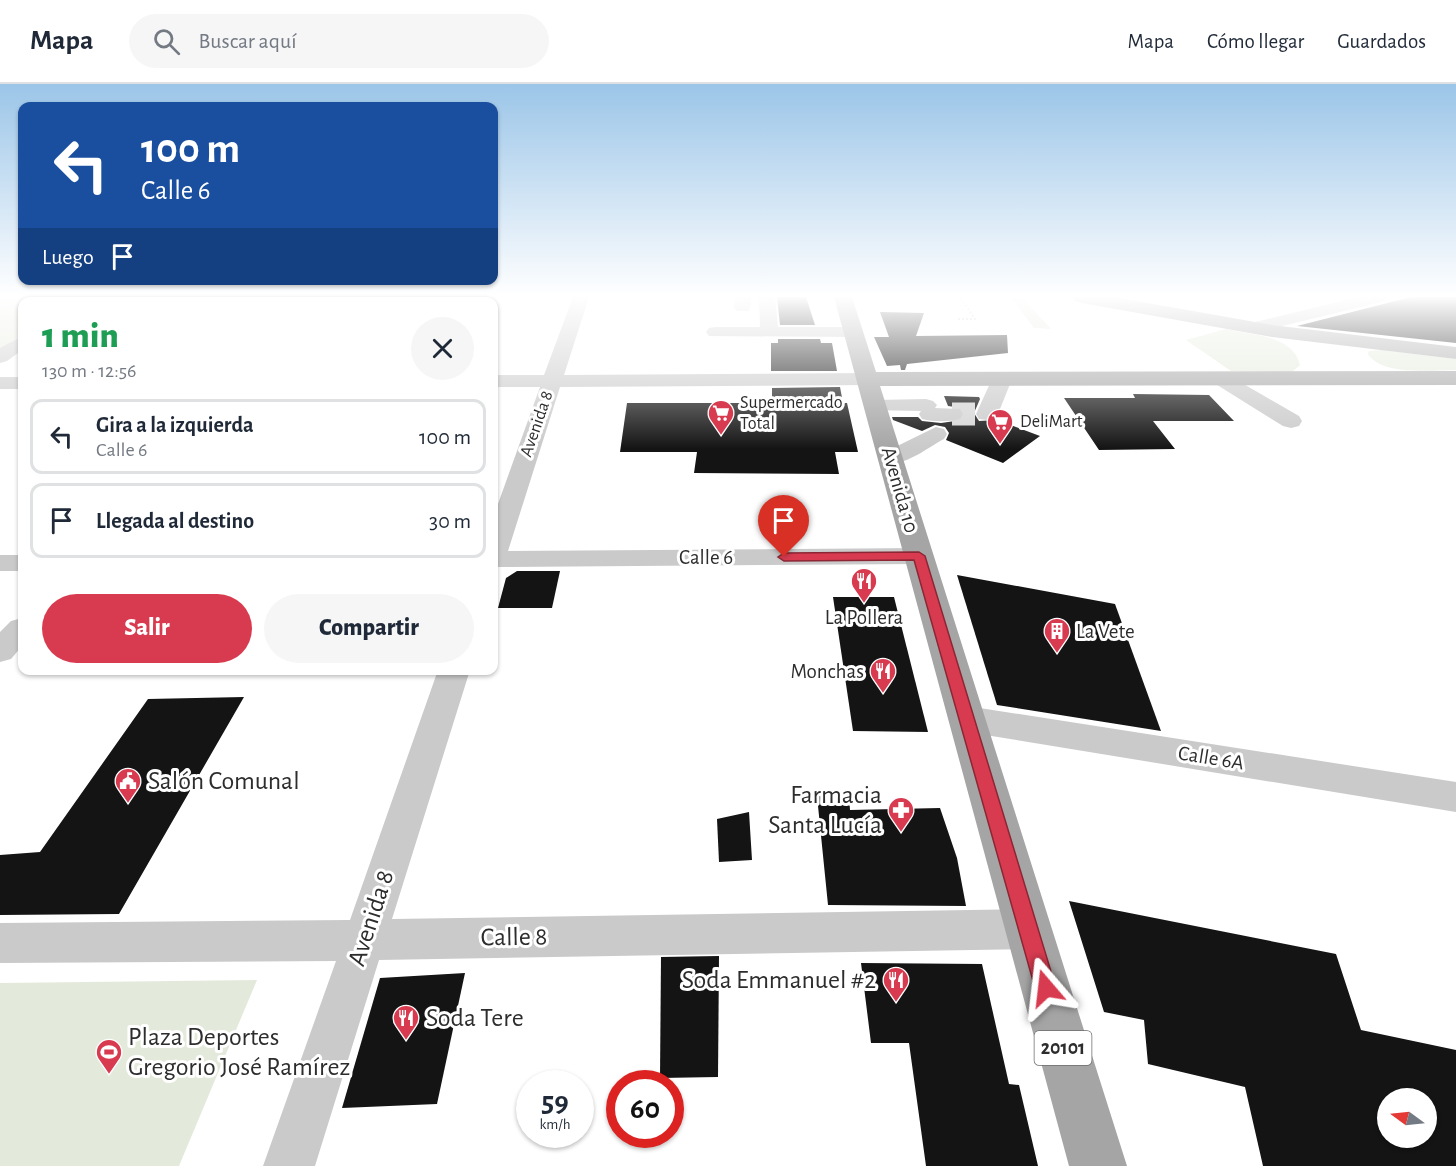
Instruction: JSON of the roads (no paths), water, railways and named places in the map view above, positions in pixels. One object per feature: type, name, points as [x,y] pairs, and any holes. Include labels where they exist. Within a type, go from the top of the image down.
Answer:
[{"type":"main road","name":"Avenida 10","points":[[858,347],[1098,1166]]},
{"type":"main road","points":[[1304,347],[1316,357],[1320,366],[1309,379]]},
{"type":"main road","points":[[1355,347],[1350,351],[1349,355],[1352,360],[1373,369],[1420,379]]},
{"type":"main road","points":[[1404,347],[1456,353]]},
{"type":"main road","points":[[871,393],[916,379],[1456,378]]},
{"type":"street","points":[[0,357],[14,347]]},
{"type":"street","name":"Avenida 8","points":[[498,539],[563,347]]},
{"type":"street","points":[[916,379],[935,417]]},
{"type":"street","points":[[987,414],[1002,379]]},
{"type":"street","points":[[1221,379],[1291,421]]},
{"type":"street","points":[[498,381],[552,380],[871,393],[935,417]]},
{"type":"street","points":[[0,383],[18,383]]},
{"type":"street","points":[[891,458],[935,417]]},
{"type":"street","name":"Calle 6","points":[[498,559],[919,556]]},
{"type":"street","points":[[0,563],[18,563]]},
{"type":"street","points":[[0,651],[18,632]]},
{"type":"street","name":"Avenida 8","points":[[289,1166],[452,675]]},
{"type":"street","name":"Calle 6A","points":[[967,719],[1456,797]]},
{"type":"street","name":"Calle 8","points":[[0,943],[364,940],[1028,929]]},
{"type":"tunnel","points":[[952,414],[987,414]]},
{"type":"place","name":"Supermercado Total","points":[[721,436]]},
{"type":"place","name":"DeliMart","points":[[1000,445]]},
{"type":"place","name":"La Pollera","points":[[864,604]]},
{"type":"place","name":"La Vete","points":[[1057,654]]},
{"type":"place","name":"Monchas","points":[[883,694]]},
{"type":"place","name":"Salón Comunal","points":[[128,804]]},
{"type":"place","name":"Farmacia Santa Lucía","points":[[901,833]]},
{"type":"place","name":"Soda Emmanuel #2","points":[[896,1003]]},
{"type":"place","name":"Soda Tere","points":[[406,1041]]},
{"type":"place","name":"Plaza Deportes Gregorio José Ramírez","points":[[109,1075]]}]
